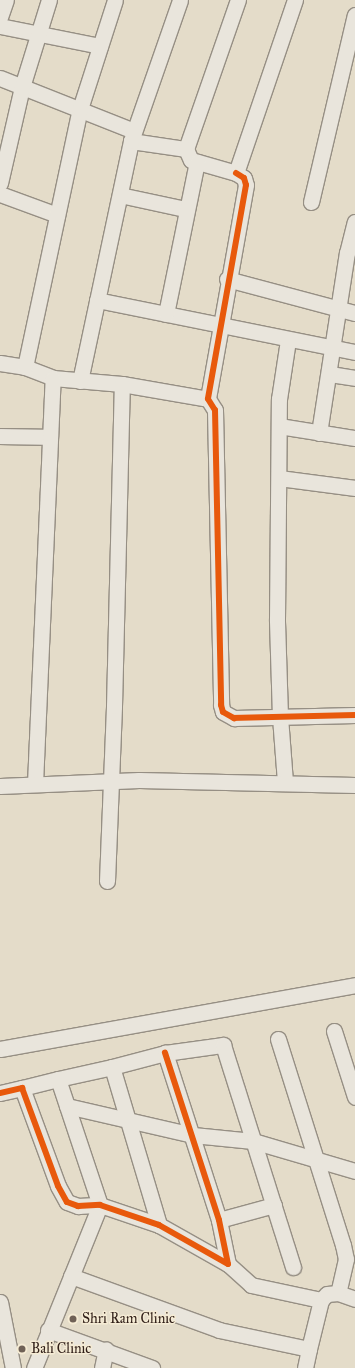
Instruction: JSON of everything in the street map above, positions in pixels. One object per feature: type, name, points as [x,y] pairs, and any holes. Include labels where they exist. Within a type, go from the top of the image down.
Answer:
[{"type":"street","points":[[0,17],[6,0]]},
{"type":"street","points":[[0,183],[2,164],[22,87],[49,0]]},
{"type":"street","points":[[24,368],[80,109],[115,0]]},
{"type":"street","points":[[80,381],[133,136],[180,0]]},
{"type":"street","points":[[238,0],[186,149],[189,158],[196,162],[236,173],[244,178],[246,185],[228,279],[208,399],[215,410],[221,705],[223,712],[234,718],[355,715]]},
{"type":"street","points":[[236,173],[295,0]]},
{"type":"street","points":[[311,202],[355,14]]},
{"type":"street","points":[[0,26],[100,46]]},
{"type":"street","points":[[0,78],[80,109],[133,136],[186,149]]},
{"type":"street","points":[[166,314],[185,209],[196,162]]},
{"type":"street","points":[[0,194],[57,215]]},
{"type":"street","points":[[120,195],[185,209]]},
{"type":"street","points":[[320,433],[339,310],[350,270],[355,222]]},
{"type":"street","points":[[228,279],[339,310],[355,313]]},
{"type":"street","points":[[97,300],[288,340],[355,352]]},
{"type":"street","points":[[285,782],[280,717],[277,619],[281,374],[288,340]]},
{"type":"street","points":[[0,363],[24,368],[53,378],[122,384],[208,399]]},
{"type":"street","points":[[330,374],[355,378]]},
{"type":"street","points":[[35,784],[53,378]]},
{"type":"street","points":[[107,881],[122,384]]},
{"type":"street","points":[[279,426],[355,438]]},
{"type":"street","points":[[0,436],[50,437]]},
{"type":"street","points":[[279,478],[355,488]]},
{"type":"street","points":[[0,786],[110,781],[285,782],[355,785]]},
{"type":"street","points":[[0,1049],[355,985]]},
{"type":"street","points":[[334,1031],[355,1098]]},
{"type":"street","points":[[278,1039],[317,1161],[346,1259],[338,1293]]},
{"type":"street","points":[[0,1093],[165,1054],[223,1045],[293,1266]]},
{"type":"street","points":[[165,1054],[193,1134],[219,1220],[228,1264]]},
{"type":"street","points":[[112,1067],[129,1119],[159,1225]]},
{"type":"street","points":[[34,1368],[48,1330],[100,1206],[58,1080]]},
{"type":"street","points":[[22,1088],[62,1196],[72,1204],[100,1206],[159,1225],[228,1264],[251,1285],[321,1300]]},
{"type":"street","points":[[67,1106],[193,1134],[253,1141],[355,1171]]},
{"type":"street","points":[[219,1220],[274,1205]]},
{"type":"street","points":[[71,1276],[219,1330],[309,1350]]},
{"type":"street","points":[[305,1368],[321,1300],[327,1294],[338,1293],[355,1299]]},
{"type":"street","points":[[0,1302],[13,1368]]},
{"type":"street","points":[[48,1330],[106,1349],[152,1368]]},
{"type":"street","points":[[102,1368],[106,1349]]},
{"type":"cycle path","points":[[236,173],[244,178],[246,185],[208,399],[215,410],[221,705],[223,712],[234,718],[355,715]]},
{"type":"cycle path","points":[[0,1093],[22,1088],[58,1186],[67,1202],[78,1206],[100,1205],[159,1225],[228,1264],[219,1220],[165,1053]]},
{"type":"place","name":"Shri Ram Clinic","points":[[73,1319]]},
{"type":"place","name":"Bali Clinic","points":[[22,1349]]}]
